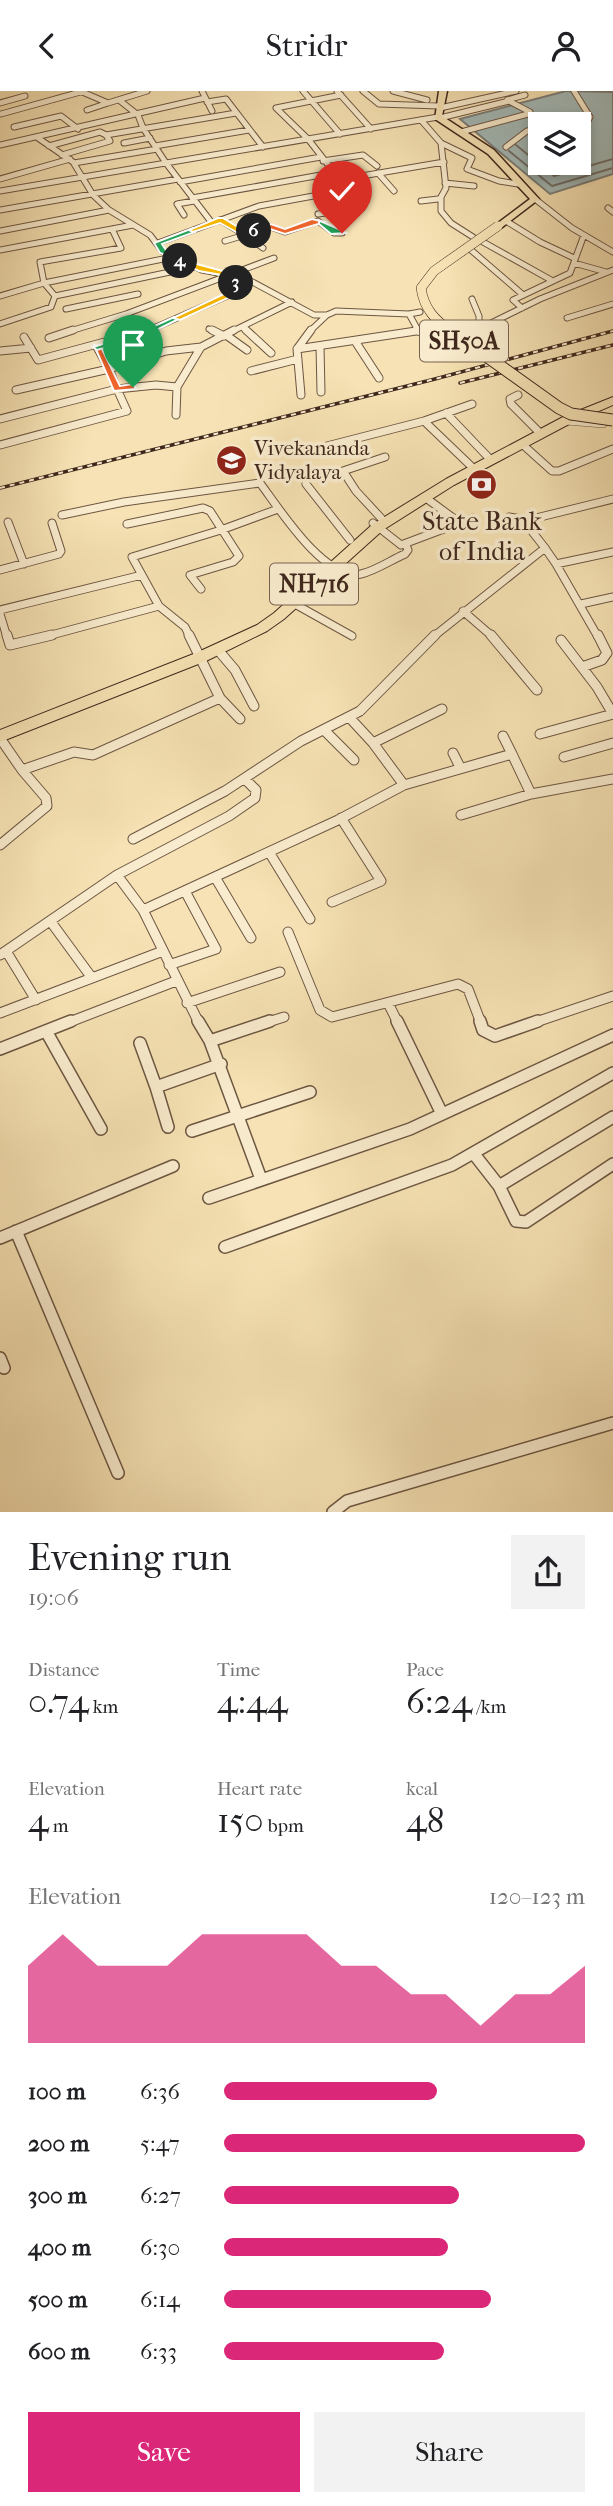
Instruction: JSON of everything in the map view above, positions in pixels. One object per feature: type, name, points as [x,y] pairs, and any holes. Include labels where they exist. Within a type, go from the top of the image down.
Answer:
[{"type":"highway","name":"NH716","points":[[0,737],[200,654],[258,623],[377,523],[522,444],[575,411],[613,396]]},
{"type":"highway","name":"NH716","points":[[0,729],[200,654],[218,650],[262,628],[293,603],[349,540],[488,457],[613,401]]},
{"type":"main road","points":[[443,91],[439,110],[461,132],[491,152],[535,199]]},
{"type":"main road","name":"SH50A","points":[[535,199],[434,271],[421,288],[423,305],[439,323],[559,408],[570,414],[613,420]]},
{"type":"street","points":[[45,91],[55,99]]},
{"type":"street","points":[[0,114],[81,91],[108,103]]},
{"type":"street","points":[[87,110],[147,91]]},
{"type":"street","points":[[202,91],[212,111]]},
{"type":"street","points":[[303,91],[340,134]]},
{"type":"street","points":[[363,91],[379,104],[405,103],[439,110],[509,101],[525,95]]},
{"type":"street","points":[[393,91],[439,110]]},
{"type":"street","points":[[0,191],[421,120],[439,110],[516,91]]},
{"type":"street","points":[[574,91],[587,112]]},
{"type":"street","points":[[318,214],[362,208],[308,139],[276,108],[339,93],[371,129]]},
{"type":"street","points":[[0,103],[25,96]]},
{"type":"street","points":[[0,145],[181,104],[226,99],[263,147]]},
{"type":"street","points":[[119,100],[138,115],[143,128],[166,163],[212,223]]},
{"type":"street","points":[[461,132],[530,113],[509,101]]},
{"type":"street","points":[[181,104],[187,112]]},
{"type":"street","points":[[106,135],[236,113]]},
{"type":"street","points":[[0,114],[25,139]]},
{"type":"street","points":[[14,127],[61,115],[78,129]]},
{"type":"street","points":[[421,120],[441,143],[472,158],[467,169],[499,181],[519,184]]},
{"type":"street","points":[[0,179],[72,161],[249,130]]},
{"type":"street","points":[[506,147],[528,131]]},
{"type":"street","points":[[49,146],[100,132],[110,141],[62,155]]},
{"type":"street","points":[[38,138],[72,161],[93,194],[109,210],[150,235],[163,252],[194,267],[245,278],[314,315],[327,315]]},
{"type":"street","points":[[124,143],[150,138]]},
{"type":"street","points":[[441,143],[446,188],[438,198],[438,207],[454,225],[473,237]]},
{"type":"street","points":[[0,210],[179,180],[363,155],[394,191]]},
{"type":"street","points":[[338,180],[377,169],[444,162]]},
{"type":"street","points":[[184,215],[177,204],[332,173]]},
{"type":"street","points":[[445,183],[474,186]]},
{"type":"street","points":[[158,243],[258,206],[346,190]]},
{"type":"street","points":[[421,201],[438,198]]},
{"type":"street","points":[[535,199],[584,235],[613,252]]},
{"type":"street","points":[[0,231],[109,210]]},
{"type":"street","points":[[220,220],[263,248]]},
{"type":"street","points":[[225,241],[268,226],[285,232],[318,221],[334,233],[342,233]]},
{"type":"street","points":[[502,224],[574,261],[610,271]]},
{"type":"street","points":[[0,250],[133,225]]},
{"type":"street","points":[[55,296],[44,283],[40,262],[121,248],[112,229]]},
{"type":"street","points":[[522,308],[513,300],[570,273],[584,235]]},
{"type":"street","points":[[483,242],[551,280]]},
{"type":"street","points":[[471,250],[522,294]]},
{"type":"street","points":[[0,296],[44,283],[173,257]]},
{"type":"street","points":[[49,338],[127,314],[274,258]]},
{"type":"street","points":[[55,296],[194,267]]},
{"type":"street","points":[[479,329],[610,271]]},
{"type":"street","points":[[24,337],[38,360],[97,347],[139,335],[227,296],[231,286],[245,278]]},
{"type":"street","points":[[129,281],[138,294],[157,302]]},
{"type":"street","points":[[66,309],[138,294]]},
{"type":"street","points":[[0,324],[51,307],[55,296]]},
{"type":"street","points":[[472,299],[479,316],[479,329],[503,350],[499,358]]},
{"type":"street","points":[[16,390],[109,369],[166,353],[177,347],[201,347],[292,302]]},
{"type":"street","points":[[567,318],[613,304]]},
{"type":"street","points":[[301,395],[297,349],[307,334],[327,315],[336,311],[409,314],[420,312]]},
{"type":"street","points":[[409,314],[416,331]]},
{"type":"street","points":[[242,327],[271,353]]},
{"type":"street","points":[[209,329],[225,335],[247,350]]},
{"type":"street","points":[[297,349],[416,331],[440,341],[455,341]]},
{"type":"street","points":[[355,341],[379,378]]},
{"type":"street","points":[[320,346],[321,392]]},
{"type":"street","points":[[0,445],[124,414],[127,411],[97,347]]},
{"type":"street","points":[[176,415],[177,387],[201,347]]},
{"type":"street","points":[[0,351],[31,348]]},
{"type":"street","points":[[251,371],[298,359]]},
{"type":"street","points":[[0,419],[117,389],[156,385],[177,387]]},
{"type":"street","points":[[518,395],[510,399],[511,404],[540,432]]},
{"type":"street","points":[[323,447],[424,421],[472,404]]},
{"type":"street","points":[[446,413],[488,457]]},
{"type":"street","points":[[582,413],[613,420]]},
{"type":"street","points":[[567,420],[613,420]]},
{"type":"street","points":[[424,421],[471,466]]},
{"type":"street","points":[[522,444],[552,471],[559,471],[613,449]]},
{"type":"street","points":[[385,457],[343,471],[377,523],[398,544],[405,545],[473,518]]},
{"type":"street","points":[[62,515],[124,502],[260,483],[307,545],[330,563],[354,575],[405,554],[408,550],[405,545]]},
{"type":"street","points":[[306,484],[349,540]]},
{"type":"street","points":[[426,498],[464,533]]},
{"type":"street","points":[[509,517],[528,520],[613,499]]},
{"type":"street","points":[[127,524],[203,508],[210,511],[238,559],[190,575],[201,589]]},
{"type":"street","points":[[240,719],[220,698],[184,627],[159,606],[132,557],[221,530],[278,509]]},
{"type":"street","points":[[528,520],[527,524],[581,604],[607,653],[602,660],[582,667]]},
{"type":"street","points":[[8,522],[24,564]]},
{"type":"street","points":[[0,570],[59,554],[61,551],[52,523]]},
{"type":"street","points":[[133,839],[245,779],[302,741],[360,711],[444,626],[545,548]]},
{"type":"street","points":[[556,564],[613,552]]},
{"type":"street","points":[[9,645],[0,612],[142,575]]},
{"type":"street","points":[[581,604],[613,597]]},
{"type":"street","points":[[293,603],[352,636]]},
{"type":"street","points":[[0,648],[159,606]]},
{"type":"street","points":[[463,611],[500,643],[537,690]]},
{"type":"street","points":[[540,734],[613,715],[561,639]]},
{"type":"street","points":[[218,650],[235,670],[254,706]]},
{"type":"street","points":[[22,770],[74,752],[93,755],[220,698]]},
{"type":"street","points":[[373,743],[442,709]]},
{"type":"street","points":[[349,717],[373,743],[404,785]]},
{"type":"street","points":[[324,730],[354,760]]},
{"type":"street","points":[[503,736],[531,795]]},
{"type":"street","points":[[0,737],[22,770],[46,798],[47,806],[0,845]]},
{"type":"street","points":[[564,757],[613,743]]},
{"type":"street","points":[[453,753],[460,767]]},
{"type":"street","points":[[143,910],[341,818],[404,785],[512,754]]},
{"type":"street","points":[[36,1000],[3,953],[117,875],[229,816],[255,797],[256,790],[245,779]]},
{"type":"street","points":[[461,815],[531,795],[613,779]]},
{"type":"street","points":[[332,902],[381,881],[341,818]]},
{"type":"street","points":[[269,852],[310,919]]},
{"type":"street","points":[[117,875],[143,910],[187,1003],[221,1064],[261,1179]]},
{"type":"street","points":[[215,877],[251,938]]},
{"type":"street","points":[[169,965],[216,949],[185,891]]},
{"type":"street","points":[[51,922],[92,978]]},
{"type":"street","points":[[288,932],[320,1010],[332,1017],[458,984],[468,989],[483,1030],[495,1036],[613,996]]},
{"type":"street","points":[[0,1013],[163,951]]},
{"type":"street","points":[[187,1003],[280,972]]},
{"type":"street","points":[[0,1049],[176,981]]},
{"type":"street","points":[[388,1003],[442,1114]]},
{"type":"street","points":[[210,1041],[284,1017]]},
{"type":"street","points":[[46,1031],[101,1129]]},
{"type":"street","points":[[209,1198],[360,1147],[442,1114],[613,1035]]},
{"type":"street","points":[[140,1043],[168,1127]]},
{"type":"street","points":[[156,1087],[221,1064]]},
{"type":"street","points":[[225,1247],[452,1165],[613,1073]]},
{"type":"street","points":[[192,1132],[310,1092]]},
{"type":"street","points":[[499,1186],[613,1117]]},
{"type":"street","points":[[474,1154],[499,1186],[516,1220],[526,1222],[613,1164]]},
{"type":"street","points":[[0,1238],[173,1166]]},
{"type":"street","points":[[16,1231],[118,1473]]},
{"type":"street","points":[[333,1512],[346,1501],[613,1423]]},
{"type":"water","points":[[566,91],[613,92],[613,174],[550,194],[460,119]]},
{"type":"railway","points":[[0,488],[435,379],[613,331]]},
{"type":"railway","points":[[460,383],[613,345]]},
{"type":"place","name":"Vivekananda Vidyalaya","points":[[231,460]]},
{"type":"place","name":"State Bank of India","points":[[482,485]]},
{"type":"route","points":[[133,387],[117,389],[97,347],[139,335],[227,296],[231,286],[245,278],[202,269],[163,252],[158,243],[220,220],[245,235],[268,226],[285,232],[318,221],[334,233],[342,233]]}]
